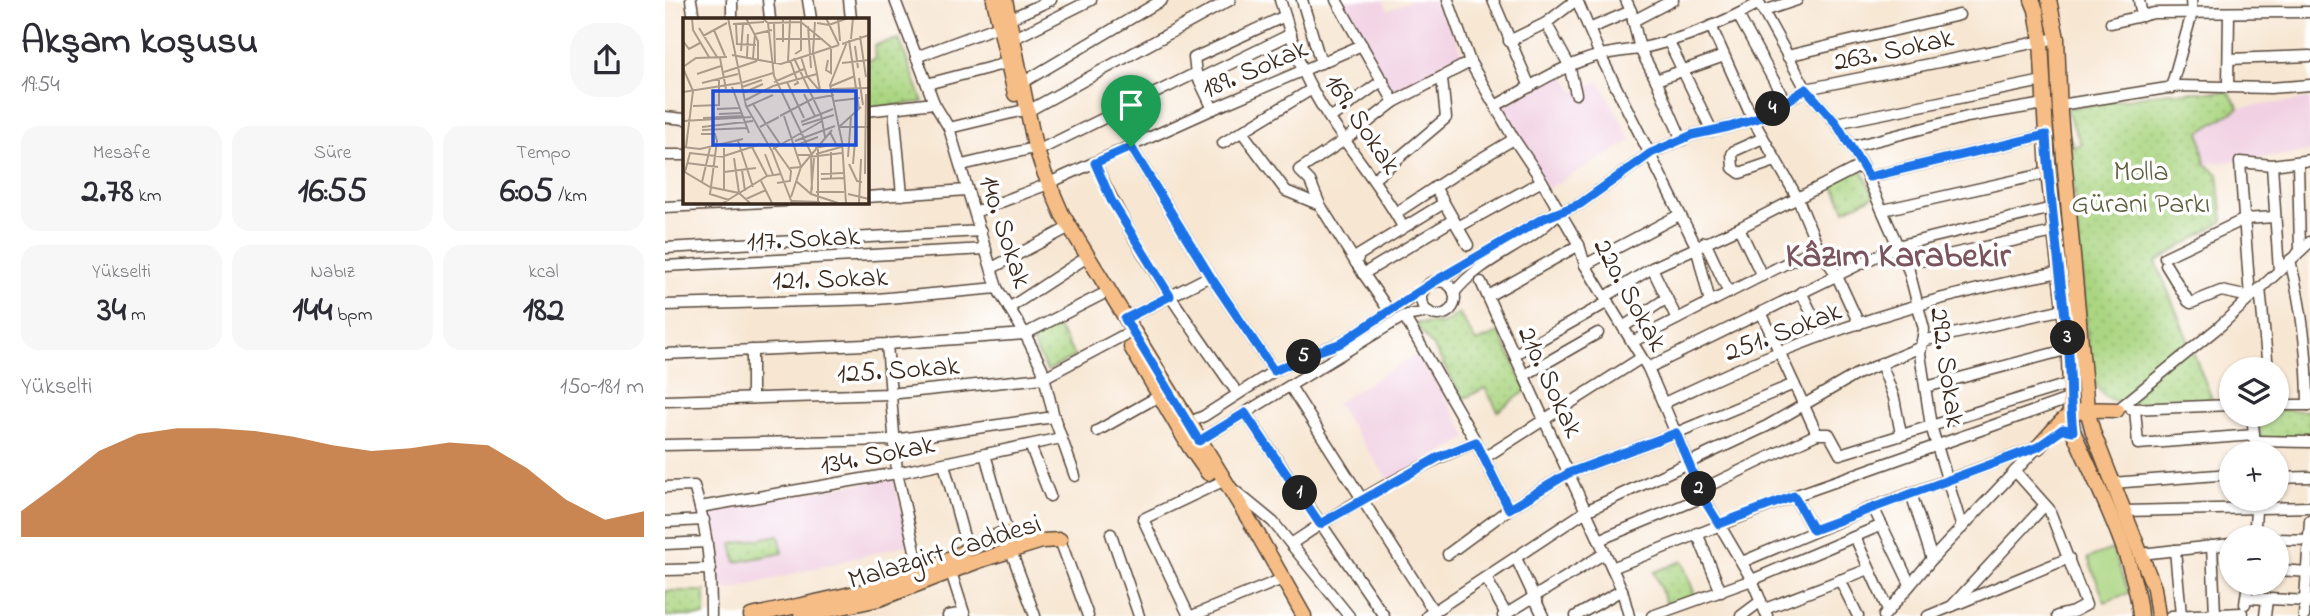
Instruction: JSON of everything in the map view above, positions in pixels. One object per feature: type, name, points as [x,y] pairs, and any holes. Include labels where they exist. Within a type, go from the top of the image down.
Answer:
[{"type":"main road","points":[[994,0],[1013,39],[1022,83],[1024,111]]},
{"type":"main road","points":[[1005,0],[1007,63],[1046,185],[1064,230],[1081,261],[1101,295],[1127,329]]},
{"type":"main road","points":[[2032,0],[2041,40],[2048,173],[2074,394],[2087,409],[2092,430],[2154,588],[2158,616]]},
{"type":"main road","points":[[2049,0],[2056,38],[2060,106],[2074,394],[2073,431],[2125,553],[2137,592],[2140,616]]},
{"type":"main road","points":[[1046,185],[1163,393],[1220,482],[1257,533],[1289,593]]},
{"type":"main road","points":[[1163,393],[1199,441],[1249,539],[1304,616]]},
{"type":"main road","points":[[2074,394],[2087,409],[2117,410]]},
{"type":"main road","points":[[2074,394],[2099,400],[2117,410]]},
{"type":"main road","points":[[2038,447],[2074,394]]},
{"type":"main road","points":[[2092,430],[2100,418],[2117,410]]},
{"type":"main road","points":[[2038,447],[2063,429],[2073,431]]},
{"type":"main road","points":[[1007,532],[1011,551]]},
{"type":"main road","name":"Malazgirt Caddesi","points":[[751,616],[884,586],[1007,532]]},
{"type":"main road","name":"Malazgirt Caddesi","points":[[801,616],[879,599],[1011,551],[1042,541],[1060,540]]},
{"type":"street","points":[[691,0],[694,18]]},
{"type":"street","points":[[732,0],[732,18]]},
{"type":"street","points":[[768,0],[770,18]]},
{"type":"street","points":[[808,0],[811,18]]},
{"type":"street","points":[[849,0],[851,18]]},
{"type":"street","name":"140. Sokak","points":[[895,0],[934,103],[949,128],[997,288],[1042,368],[1054,417],[1076,476]]},
{"type":"street","points":[[916,57],[1004,23],[1051,0]]},
{"type":"street","points":[[1013,39],[1091,0]]},
{"type":"street","points":[[1022,83],[1162,0]]},
{"type":"street","points":[[949,128],[1024,111],[1230,0]]},
{"type":"street","name":"169. Sokak","points":[[1280,0],[1302,70],[1312,89],[1374,179],[1403,227]]},
{"type":"street","points":[[1302,0],[1321,63]]},
{"type":"street","points":[[1336,0],[1394,102]]},
{"type":"street","name":"220. Sokak","points":[[1448,0],[1470,62],[1579,245],[1585,265],[1648,368],[1702,494],[1752,580],[1764,609]]},
{"type":"street","points":[[1493,0],[1531,87]]},
{"type":"street","points":[[1509,41],[1546,23],[1577,0],[1600,55],[1651,153],[1679,215],[1700,244],[1728,293]]},
{"type":"street","points":[[1626,0],[1640,49],[1682,140]]},
{"type":"street","points":[[1589,29],[1672,0]]},
{"type":"street","points":[[1495,106],[1569,65],[1600,55],[1640,49],[1711,26],[1760,5],[1797,0]]},
{"type":"street","points":[[2139,0],[2142,16]]},
{"type":"street","points":[[2171,88],[2192,13],[2191,0]]},
{"type":"street","name":"292. Sokak","points":[[1760,5],[1806,89],[1836,123],[1869,177],[1906,264],[1924,329],[1921,344],[1931,426],[1962,528]]},
{"type":"street","points":[[2111,23],[2154,13],[2310,12]]},
{"type":"street","points":[[2228,87],[2229,13]]},
{"type":"street","points":[[1738,15],[1785,100]]},
{"type":"street","points":[[1787,56],[1959,15]]},
{"type":"street","points":[[1213,109],[1197,76],[1195,58],[1285,16]]},
{"type":"street","points":[[1546,23],[1569,65],[1576,94]]},
{"type":"street","points":[[1711,26],[1753,120],[1797,197],[1818,247],[1836,274],[1859,324]]},
{"type":"street","points":[[962,165],[1034,150],[1291,34]]},
{"type":"street","name":"263. Sokak","points":[[1559,212],[1580,204],[1651,153],[1682,140],[1762,117],[1806,89],[2056,38]]},
{"type":"street","points":[[1668,40],[1711,131]]},
{"type":"street","name":"189. Sokak","points":[[975,212],[1046,185],[1362,45]]},
{"type":"street","points":[[1656,80],[1724,56]]},
{"type":"street","points":[[2229,59],[2310,56]]},
{"type":"street","points":[[1390,312],[1320,205],[1310,181],[1299,170],[1346,139],[1394,102],[1470,62]]},
{"type":"street","points":[[927,84],[1007,63]]},
{"type":"street","points":[[1374,179],[1446,118],[1442,79]]},
{"type":"street","points":[[1330,118],[1383,80]]},
{"type":"street","points":[[1836,123],[2043,81]]},
{"type":"street","points":[[2060,106],[2171,88],[2270,88],[2310,85]]},
{"type":"street","name":"189. Sokak","points":[[1223,143],[1312,89]]},
{"type":"street","points":[[868,111],[934,103]]},
{"type":"street","points":[[1851,147],[1967,117],[2044,104]]},
{"type":"street","points":[[894,109],[902,195]]},
{"type":"street","points":[[665,117],[683,119]]},
{"type":"street","points":[[1242,132],[1286,191],[1320,205]]},
{"type":"street","points":[[1869,177],[2046,135]]},
{"type":"street","points":[[1763,138],[1734,151],[1733,168],[1740,173],[1775,161]]},
{"type":"street","points":[[1396,213],[1514,139]]},
{"type":"street","points":[[1131,147],[1210,276],[1274,371]]},
{"type":"street","points":[[665,155],[683,155]]},
{"type":"street","points":[[2251,297],[2240,162],[2272,165],[2304,161],[2300,251]]},
{"type":"street","points":[[1095,163],[1111,200],[1170,296],[1238,394]]},
{"type":"street","points":[[1515,354],[1607,300],[1652,268],[1739,228],[1862,165]]},
{"type":"street","points":[[2272,165],[2279,271]]},
{"type":"street","points":[[1884,210],[2048,173]]},
{"type":"street","points":[[1363,274],[1455,223],[1542,181]]},
{"type":"street","points":[[1435,187],[1468,245]]},
{"type":"street","points":[[868,197],[967,190]]},
{"type":"street","points":[[665,207],[755,203]]},
{"type":"street","points":[[1356,263],[1359,255],[1444,203]]},
{"type":"street","points":[[1648,368],[1898,246],[2052,208]]},
{"type":"street","points":[[1188,423],[1205,416],[1274,371],[1339,344],[1435,282],[1542,219],[1559,212]]},
{"type":"street","points":[[1454,293],[1479,267],[1546,227],[1559,212]]},
{"type":"street","points":[[1585,265],[1679,215]]},
{"type":"street","points":[[2251,297],[2221,291],[2191,303],[2165,261],[2245,219],[2274,217]]},
{"type":"street","points":[[1739,228],[1762,276]]},
{"type":"street","points":[[992,268],[1064,230]]},
{"type":"street","points":[[665,248],[981,231]]},
{"type":"street","points":[[1906,264],[2054,232]]},
{"type":"street","points":[[876,237],[878,255]]},
{"type":"street","points":[[2117,410],[2220,326],[2310,242]]},
{"type":"street","points":[[1700,244],[1710,302]]},
{"type":"street","points":[[1487,296],[1579,245]]},
{"type":"street","points":[[707,246],[708,265]]},
{"type":"street","points":[[1632,342],[1818,247]]},
{"type":"street","name":"117. Sokak","points":[[665,266],[986,249]]},
{"type":"street","points":[[2289,405],[2309,405],[2300,300],[2290,260]]},
{"type":"street","points":[[1009,308],[1081,261]]},
{"type":"street","points":[[1652,268],[1677,319]]},
{"type":"street","name":"251. Sokak","points":[[1664,403],[1779,352],[1859,324],[1919,305],[2060,272]]},
{"type":"street","name":"125. Sokak","points":[[665,401],[890,394],[1043,378],[1127,329],[1170,296],[1210,276]]},
{"type":"street","points":[[1199,441],[1404,316],[1429,312],[1436,315],[1447,313],[1454,304],[1454,293],[1448,285],[1435,282]]},
{"type":"street","name":"210. Sokak","points":[[1481,282],[1622,590],[1629,616]]},
{"type":"street","name":"121. Sokak","points":[[665,305],[877,299],[997,288]]},
{"type":"street","points":[[2260,288],[2267,357]]},
{"type":"street","points":[[1424,290],[1422,300],[1429,312]]},
{"type":"street","points":[[1801,292],[1823,336]]},
{"type":"street","points":[[665,354],[887,344],[1025,334],[1101,295]]},
{"type":"street","points":[[1623,327],[1667,298]]},
{"type":"street","points":[[1290,386],[1364,500],[1431,614],[1586,511],[1767,426],[1881,363],[1921,344],[2064,309]]},
{"type":"street","points":[[1761,312],[1817,434]]},
{"type":"street","points":[[1404,316],[1476,442],[1509,509]]},
{"type":"street","points":[[1525,375],[1598,333]]},
{"type":"street","points":[[887,344],[897,474],[920,572]]},
{"type":"street","points":[[1926,387],[2069,349]]},
{"type":"street","points":[[752,350],[752,398]]},
{"type":"street","points":[[1484,458],[1641,358]]},
{"type":"street","points":[[1881,363],[1894,398],[1901,434]]},
{"type":"street","points":[[1448,554],[1509,509],[1569,473],[1676,433],[1794,384]]},
{"type":"street","points":[[1097,431],[1163,393]]},
{"type":"street","points":[[1599,540],[1702,494],[1817,434],[1829,433],[1840,454],[1931,426],[2074,394]]},
{"type":"street","points":[[1612,568],[1719,524],[2074,394]]},
{"type":"street","points":[[2117,410],[2219,406]]},
{"type":"street","points":[[2135,409],[2138,444],[2219,443]]},
{"type":"street","points":[[1245,413],[1384,616]]},
{"type":"street","points":[[665,445],[893,440],[1054,417]]},
{"type":"street","name":"134. Sokak","points":[[700,507],[897,474],[1061,438]]},
{"type":"street","points":[[1291,544],[1320,524],[1439,457],[1476,442]]},
{"type":"street","points":[[2289,442],[2310,442]]},
{"type":"street","points":[[1030,445],[1050,496]]},
{"type":"street","points":[[1855,537],[1886,613],[1932,559],[2038,447]]},
{"type":"street","points":[[1742,562],[1813,530],[2038,447]]},
{"type":"street","points":[[985,454],[1007,532]]},
{"type":"street","points":[[944,464],[967,548]]},
{"type":"street","points":[[2015,471],[2049,509],[2089,611],[2057,616]]},
{"type":"street","points":[[2112,483],[2219,475]]},
{"type":"street","points":[[2289,478],[2310,477]]},
{"type":"street","points":[[1280,580],[1193,616],[1143,519],[1220,482],[1273,522],[1349,616]]},
{"type":"street","points":[[665,487],[694,486],[704,520],[711,569],[711,616]]},
{"type":"street","points":[[1911,493],[1932,559]]},
{"type":"street","points":[[1794,496],[1813,530]]},
{"type":"street","points":[[1950,613],[2045,505]]},
{"type":"street","points":[[2124,512],[2219,506]]},
{"type":"street","points":[[2289,506],[2310,507]]},
{"type":"street","points":[[1873,507],[1910,584]]},
{"type":"street","points":[[665,522],[704,520]]},
{"type":"street","points":[[2304,616],[2308,601],[2310,520]]},
{"type":"street","points":[[1652,616],[1752,580],[1882,524]]},
{"type":"street","points":[[1697,533],[1721,592]]},
{"type":"street","points":[[1111,534],[1139,616]]},
{"type":"street","points":[[2289,539],[2310,540]]},
{"type":"street","points":[[1060,540],[1088,616]]},
{"type":"street","points":[[665,544],[707,541]]},
{"type":"street","points":[[2141,554],[2219,545]]},
{"type":"street","points":[[2212,546],[2215,614]]},
{"type":"street","points":[[2175,550],[2181,615]]},
{"type":"street","points":[[1011,551],[1035,616]]},
{"type":"street","points":[[1486,578],[1506,615],[1605,553]]},
{"type":"street","points":[[1516,558],[1543,616]]},
{"type":"street","points":[[1928,616],[1950,613],[2069,558]]},
{"type":"street","points":[[665,570],[711,569]]},
{"type":"street","points":[[1744,615],[1869,569]]},
{"type":"street","points":[[2289,571],[2309,572]]},
{"type":"street","points":[[949,616],[965,614],[951,572]]},
{"type":"street","points":[[1840,580],[1856,613],[1844,616]]},
{"type":"street","points":[[1576,616],[1622,590]]},
{"type":"street","points":[[2171,616],[2242,614],[2247,595]]},
{"type":"street","points":[[2247,598],[2308,601]]},
{"type":"street","points":[[2265,616],[2267,600]]},
{"type":"shaded area","points":[[1336,0],[1383,0],[1388,10],[1411,0],[1441,0],[1463,57],[1389,99]]},
{"type":"shaded area","points":[[1564,73],[1574,92],[1600,81],[1631,141],[1547,189],[1499,106]]},
{"type":"shaded area","points":[[2310,99],[2310,152],[2205,164],[2200,132],[2239,108]]},
{"type":"shaded area","points":[[1420,352],[1468,438],[1389,481],[1336,403]]},
{"type":"shaded area","points":[[894,478],[909,544],[731,590],[715,585],[709,509]]},
{"type":"green space","points":[[899,39],[923,102],[868,109],[868,61],[875,59],[874,45]]},
{"type":"green space","name":"Molla Gürani Parkı","points":[[2168,92],[2229,92],[2239,108],[2200,132],[2205,164],[2218,174],[2223,221],[2156,262],[2213,401],[2129,405],[2106,398],[2091,379],[2069,135],[2074,147],[2081,144],[2066,109]]},
{"type":"green space","points":[[1861,168],[1874,196],[1845,210],[1832,182]]},
{"type":"green space","points":[[1459,313],[1476,342],[1499,333],[1527,390],[1498,411],[1485,388],[1463,399],[1436,351],[1415,323],[1443,324]]},
{"type":"green space","points":[[1055,323],[1075,356],[1047,371],[1029,337]]},
{"type":"green space","points":[[2289,410],[2310,411],[2310,440],[2260,439],[2260,427],[2289,427]]},
{"type":"green space","points":[[779,535],[783,553],[736,562],[732,544]]},
{"type":"green space","points":[[2112,549],[2129,593],[2105,602],[2088,558]]},
{"type":"green space","points":[[1682,561],[1695,595],[1667,605],[1654,572]]},
{"type":"green space","points":[[665,591],[705,591],[705,616],[665,616]]},
{"type":"waterway","points":[[2043,11],[2047,27]]},
{"type":"waterway","points":[[2049,46],[2052,121]]},
{"type":"waterway","points":[[2053,137],[2063,239]]},
{"type":"waterway","points":[[2076,377],[2078,404]]},
{"type":"waterway","points":[[2081,422],[2104,483]]},
{"type":"waterway","points":[[2144,593],[2148,616]]},
{"type":"district","name":"Kâzım Karabekir","points":[[1898,254]]},
{"type":"route","points":[[1806,89],[1836,123],[1869,177],[2046,135],[2054,232],[2069,349],[2073,431],[2063,429],[2038,447],[1813,530],[1794,496],[1719,524],[1703,498],[1676,433],[1569,473],[1509,509],[1476,442],[1439,457],[1320,524],[1245,413],[1199,441],[1125,319],[1170,296],[1111,200],[1095,163],[1131,147],[1210,276],[1274,371],[1339,344],[1427,286],[1542,219],[1580,204],[1651,153],[1692,135],[1762,117],[1806,89]]}]
